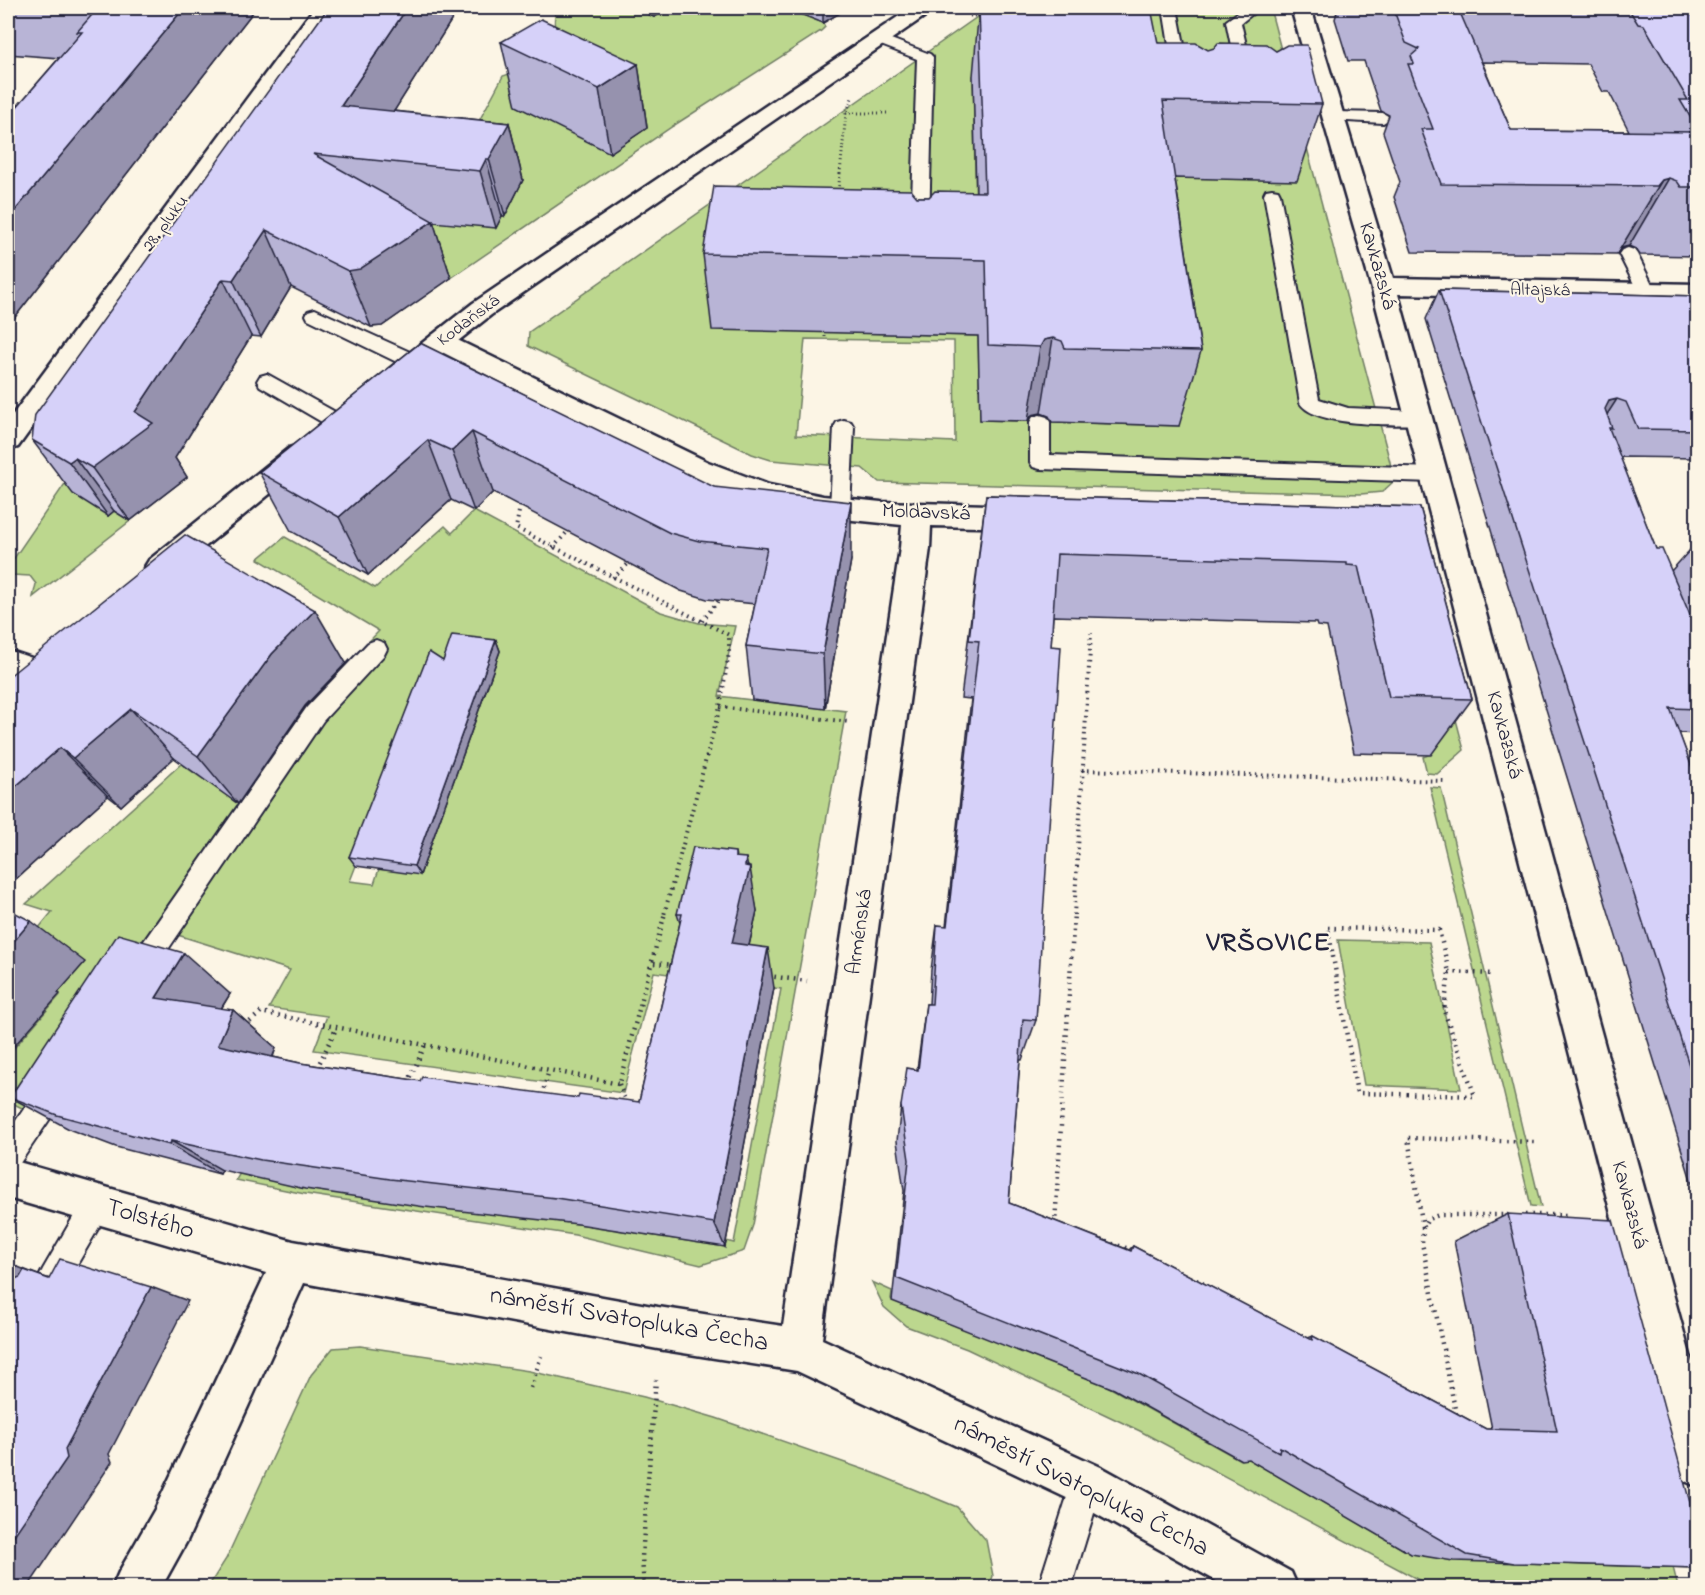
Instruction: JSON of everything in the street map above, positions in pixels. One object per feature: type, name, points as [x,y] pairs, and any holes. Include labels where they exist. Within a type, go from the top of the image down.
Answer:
[{"type":"street","name":"28. pluku","points":[[8,440],[324,8]]},
{"type":"street","name":"Kodaňská","points":[[381,389],[482,309],[924,8]]},
{"type":"street","name":"Kavkazská","points":[[1301,8],[1383,286],[1433,475],[1435,527],[1698,1465]]},
{"type":"street","name":"Altajská","points":[[1383,286],[1698,292]]},
{"type":"street","name":"Moldavská","points":[[441,340],[730,483],[793,501],[840,509],[1052,518]]},
{"type":"street","points":[[139,584],[347,416]]},
{"type":"street","name":"Arménská","points":[[800,1350],[915,548],[917,514]]},
{"type":"street","name":"Tolstého","points":[[8,1179],[293,1261]]},
{"type":"street","points":[[135,1587],[171,1525],[293,1261]]},
{"type":"street","name":"náměstí Svatopluka Čecha","points":[[293,1261],[658,1329],[800,1350],[1087,1484],[1275,1587]]},
{"type":"lane","points":[[1170,8],[1184,88]]},
{"type":"lane","points":[[1248,89],[1233,21],[1253,8]]},
{"type":"lane","points":[[878,39],[925,57],[920,243]]},
{"type":"lane","points":[[1335,117],[1383,118]]},
{"type":"lane","points":[[1272,194],[1310,403],[1324,412],[1342,415],[1418,418]]},
{"type":"lane","points":[[1628,255],[1647,292]]},
{"type":"lane","points":[[315,315],[414,362]]},
{"type":"lane","points":[[267,381],[347,416]]},
{"type":"lane","points":[[1040,422],[1040,462],[1433,475]]},
{"type":"lane","points":[[840,509],[844,427]]},
{"type":"lane","points":[[126,988],[315,714],[376,650]]},
{"type":"lane","points":[[8,1156],[71,1065]]},
{"type":"lane","points":[[53,1279],[96,1204]]},
{"type":"lane","points":[[1054,1587],[1087,1484]]},
{"type":"path","points":[[970,16],[984,16]]},
{"type":"path","points":[[837,195],[846,113],[852,97]]},
{"type":"path","points":[[846,113],[864,114]]},
{"type":"path","points":[[825,332],[825,339]]},
{"type":"path","points":[[520,506],[516,528],[729,635],[729,653],[720,707],[654,963],[643,992],[619,1084],[627,1106]]},
{"type":"path","points":[[553,548],[568,531]]},
{"type":"path","points":[[614,578],[629,563]]},
{"type":"path","points":[[702,621],[719,600]]},
{"type":"path","points":[[1055,1225],[1091,633]]},
{"type":"path","points":[[720,707],[855,723]]},
{"type":"path","points":[[1082,770],[1446,781]]},
{"type":"path","points":[[1328,928],[1439,930],[1449,972],[1444,1011],[1475,1096],[1357,1093],[1328,928]]},
{"type":"path","points":[[654,963],[677,965]]},
{"type":"path","points":[[1449,972],[1494,974]]},
{"type":"path","points":[[760,975],[807,981]]},
{"type":"path","points":[[237,1033],[261,1012],[619,1084]]},
{"type":"path","points":[[316,1069],[337,1027]]},
{"type":"path","points":[[407,1086],[425,1045]]},
{"type":"path","points":[[540,1101],[549,1070]]},
{"type":"path","points":[[1458,1423],[1422,1243],[1423,1228],[1408,1138],[1535,1142]]},
{"type":"path","points":[[1423,1228],[1428,1219],[1439,1215],[1566,1215]]},
{"type":"path","points":[[1043,1223],[1065,1228]]},
{"type":"path","points":[[1098,1239],[1141,1253]]},
{"type":"path","points":[[1162,1262],[1212,1288]]},
{"type":"path","points":[[531,1388],[541,1356]]},
{"type":"path","points":[[644,1587],[642,1557],[656,1380]]},
{"type":"green space","points":[[555,8],[785,8],[823,23],[825,27],[673,126],[451,278],[405,219],[505,216],[517,192],[434,162],[480,119],[503,76],[544,63],[554,37]]},
{"type":"green space","points":[[990,8],[1270,8],[1390,462],[1393,482],[1382,492],[1361,494],[879,482],[862,468],[771,460],[752,454],[528,346],[529,332]],"holes":[[[973,76],[1042,77],[1179,426],[980,420],[978,336],[712,329],[977,268]],[[805,339],[954,341],[955,442],[796,435]]]},
{"type":"green space","points":[[75,469],[108,516],[114,511],[130,521],[33,597],[36,584],[30,576],[12,575],[8,578],[8,567]]},
{"type":"green space","points":[[474,511],[661,612],[699,623],[735,626],[719,696],[846,711],[753,1225],[744,1251],[701,1265],[575,1235],[305,1194],[236,1180],[240,1173],[306,1189],[578,1224],[725,1247],[726,1241],[734,1243],[781,989],[654,972],[623,1093],[314,1050],[327,1016],[269,1008],[290,970],[155,928],[24,1109],[8,1101],[8,1055],[60,995],[33,935],[52,912],[26,904],[181,764],[239,804],[305,708],[379,631],[258,559],[285,537],[375,588],[445,526],[452,533]],"holes":[[[434,664],[450,666],[420,874],[379,869],[374,884],[350,881]]]},
{"type":"green space","points":[[1420,582],[1464,750],[1437,774],[1427,773],[1423,757],[1431,754]]},
{"type":"green space","points":[[1430,787],[1441,788],[1541,1207],[1531,1206]]},
{"type":"green space","points":[[1338,940],[1429,942],[1461,1089],[1364,1085]]},
{"type":"green space","points":[[872,1282],[892,1291],[891,1299],[1082,1376],[1082,1372],[1240,1460],[1242,1455],[1411,1554],[1644,1452],[1678,1587],[1432,1587],[1140,1431],[967,1349],[906,1326],[884,1307]]},
{"type":"green space","points":[[360,1346],[529,1371],[644,1397],[716,1418],[874,1473],[957,1507],[986,1540],[993,1576],[989,1587],[208,1587],[226,1559],[311,1375],[333,1348]]},
{"type":"building","points":[[98,8],[184,8],[8,219],[8,117],[82,32],[77,32]]},
{"type":"building","points":[[328,8],[407,8],[341,106],[509,123],[489,159],[486,159],[480,171],[313,154],[433,221],[360,269],[348,271],[266,230],[233,280],[223,279],[135,412],[153,423],[92,468],[75,458],[69,462],[32,440],[35,415]]},
{"type":"building","points":[[979,8],[1151,8],[1158,43],[1196,43],[1208,50],[1214,48],[1218,43],[1266,44],[1276,51],[1287,45],[1307,45],[1322,104],[1163,101],[1201,351],[1065,348],[1062,341],[1053,338],[1044,340],[1040,347],[988,345],[986,260],[703,254],[714,186],[911,190],[917,197],[929,197],[935,191],[985,192]]},
{"type":"building","points":[[1393,8],[1458,8],[1511,130],[1698,132],[1698,187],[1681,187],[1677,181],[1669,178],[1662,180],[1657,186],[1441,184],[1421,129],[1433,129],[1408,64],[1414,64],[1411,56],[1419,49],[1406,43]]},
{"type":"building","points":[[1628,8],[1688,8],[1698,23],[1698,130],[1680,100],[1688,100],[1644,25],[1638,24]]},
{"type":"building","points":[[541,19],[638,64],[599,89],[501,42]]},
{"type":"building","points":[[1439,290],[1698,296],[1698,430],[1638,429],[1626,402],[1617,399],[1609,401],[1605,409],[1612,428],[1609,428],[1656,549],[1662,549],[1698,634],[1698,709],[1670,708],[1698,784],[1698,1093]]},
{"type":"building","points":[[420,343],[714,487],[851,502],[823,654],[746,646],[767,548],[699,541],[670,533],[472,432],[452,451],[428,440],[339,517],[259,472]]},
{"type":"building","points":[[986,495],[1420,507],[1472,699],[1389,697],[1358,566],[1347,565],[1347,563],[1057,554],[1051,646],[1061,647],[1036,1020],[1023,1019],[1009,1203],[1131,1251],[1133,1246],[1312,1340],[1313,1336],[1486,1429],[1557,1431],[1508,1214],[1613,1220],[1698,1532],[1698,1568],[1514,1563],[1467,1555],[1280,1447],[1279,1452],[1139,1374],[896,1278],[909,1160],[901,1106],[907,1068],[918,1070],[926,1004],[932,1004],[937,925],[947,926],[979,641],[969,640]]},
{"type":"building","points":[[185,535],[315,610],[272,654],[198,756],[131,709],[73,758],[60,748],[8,793],[8,677]]},
{"type":"building","points":[[1690,550],[1698,550],[1698,568]]},
{"type":"building","points":[[452,635],[496,640],[414,866],[349,857],[429,652],[443,661]]},
{"type":"building","points":[[693,847],[735,852],[735,857],[746,858],[745,866],[750,867],[732,943],[768,948],[714,1223],[556,1198],[390,1179],[261,1160],[171,1141],[170,1145],[57,1115],[10,1097],[118,934],[184,953],[156,998],[233,1010],[218,1045],[300,1063],[420,1081],[422,1077],[578,1098],[579,1094],[639,1102],[682,914],[677,914]]},
{"type":"building","points":[[8,909],[31,921],[8,948]]},
{"type":"building","points":[[60,1259],[151,1287],[65,1449],[67,1458],[8,1544],[8,1282],[20,1277],[24,1270],[49,1279]]},
{"type":"district","name":"VRŠOVICE","points":[[1269,943]]}]
